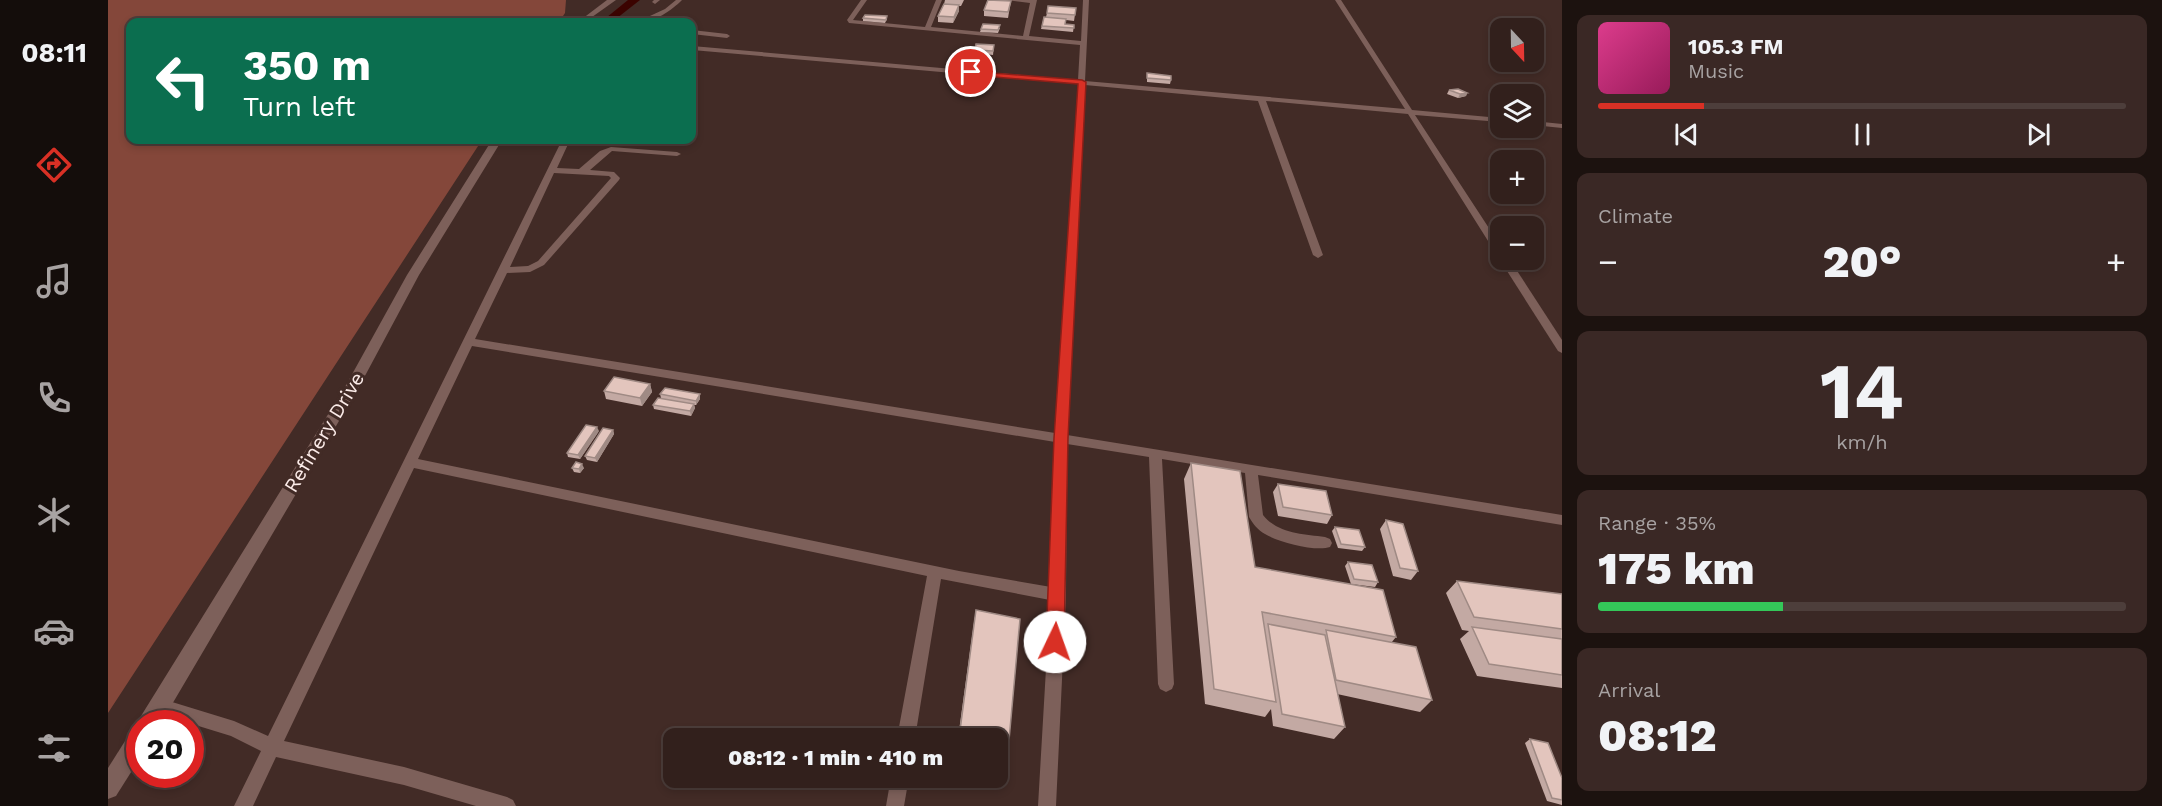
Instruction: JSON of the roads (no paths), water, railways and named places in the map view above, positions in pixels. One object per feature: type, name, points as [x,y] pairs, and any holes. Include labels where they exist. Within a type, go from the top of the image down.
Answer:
[{"type":"street","points":[[586,18],[612,0]]},
{"type":"street","name":"Refinery Drive","points":[[156,710],[352,387],[413,275],[495,144]]},
{"type":"street","points":[[108,788],[126,759]]},
{"type":"lane","points":[[649,18],[667,10],[679,0]]},
{"type":"lane","points":[[864,0],[850,21],[1084,43]]},
{"type":"lane","points":[[927,29],[939,0]]},
{"type":"lane","points":[[1009,0],[1034,1],[1026,38]]},
{"type":"lane","points":[[1047,806],[1058,595],[1061,438],[1086,0]]},
{"type":"lane","points":[[1338,0],[1490,236]]},
{"type":"lane","points":[[696,32],[727,36]]},
{"type":"lane","points":[[696,48],[1490,119]]},
{"type":"lane","points":[[1261,98],[1318,255]]},
{"type":"lane","points":[[1544,124],[1562,126]]},
{"type":"lane","points":[[243,806],[564,144]]},
{"type":"lane","points":[[582,172],[591,167],[605,151],[611,149],[677,154]]},
{"type":"lane","points":[[504,270],[530,269],[541,263],[616,178],[614,175],[552,170]]},
{"type":"lane","points":[[1511,270],[1562,349]]},
{"type":"lane","points":[[470,342],[1562,520]]},
{"type":"lane","points":[[1155,453],[1166,684]]},
{"type":"lane","points":[[408,462],[935,572],[1058,595]]},
{"type":"lane","points":[[1251,468],[1256,517],[1261,524],[1276,535],[1325,543]]},
{"type":"lane","points":[[908,728],[935,572]]},
{"type":"lane","points":[[159,706],[234,729],[272,747],[404,776],[507,806]]},
{"type":"lane","points":[[895,806],[898,788]]},
{"type":"waterway","points":[[611,18],[635,0]]}]
